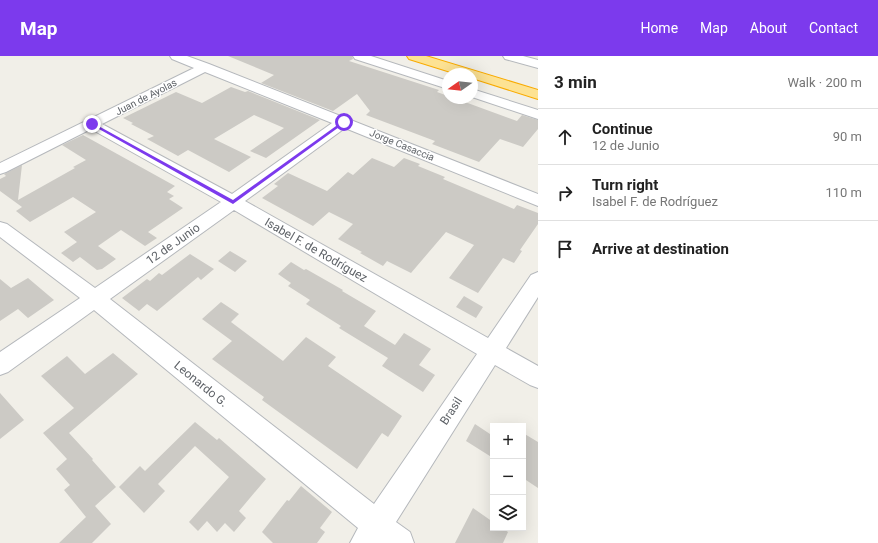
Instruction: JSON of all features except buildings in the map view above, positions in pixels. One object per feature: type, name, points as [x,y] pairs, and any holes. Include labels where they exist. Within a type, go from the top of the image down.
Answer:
[{"type":"highway","points":[[413,56],[452,68]]},
{"type":"highway","points":[[478,76],[538,95]]},
{"type":"street","name":"Jorge Casaccia","points":[[176,56],[538,200]]},
{"type":"street","points":[[359,56],[442,83]]},
{"type":"street","points":[[509,56],[538,64]]},
{"type":"street","name":"Juan de Ayolas","points":[[0,169],[205,67]]},
{"type":"street","points":[[478,95],[538,115]]},
{"type":"street","name":"12 de Junio","points":[[0,365],[233,202],[344,122]]},
{"type":"street","name":"Isabel F. de Rodríguez","points":[[92,124],[233,202],[538,378]]},
{"type":"street","name":"Leonardo G.","points":[[0,228],[94,298],[371,534],[399,543]]},
{"type":"street","name":"Brasil","points":[[371,534],[538,280]]},
{"type":"route","points":[[92,124],[233,202],[344,122]]}]
